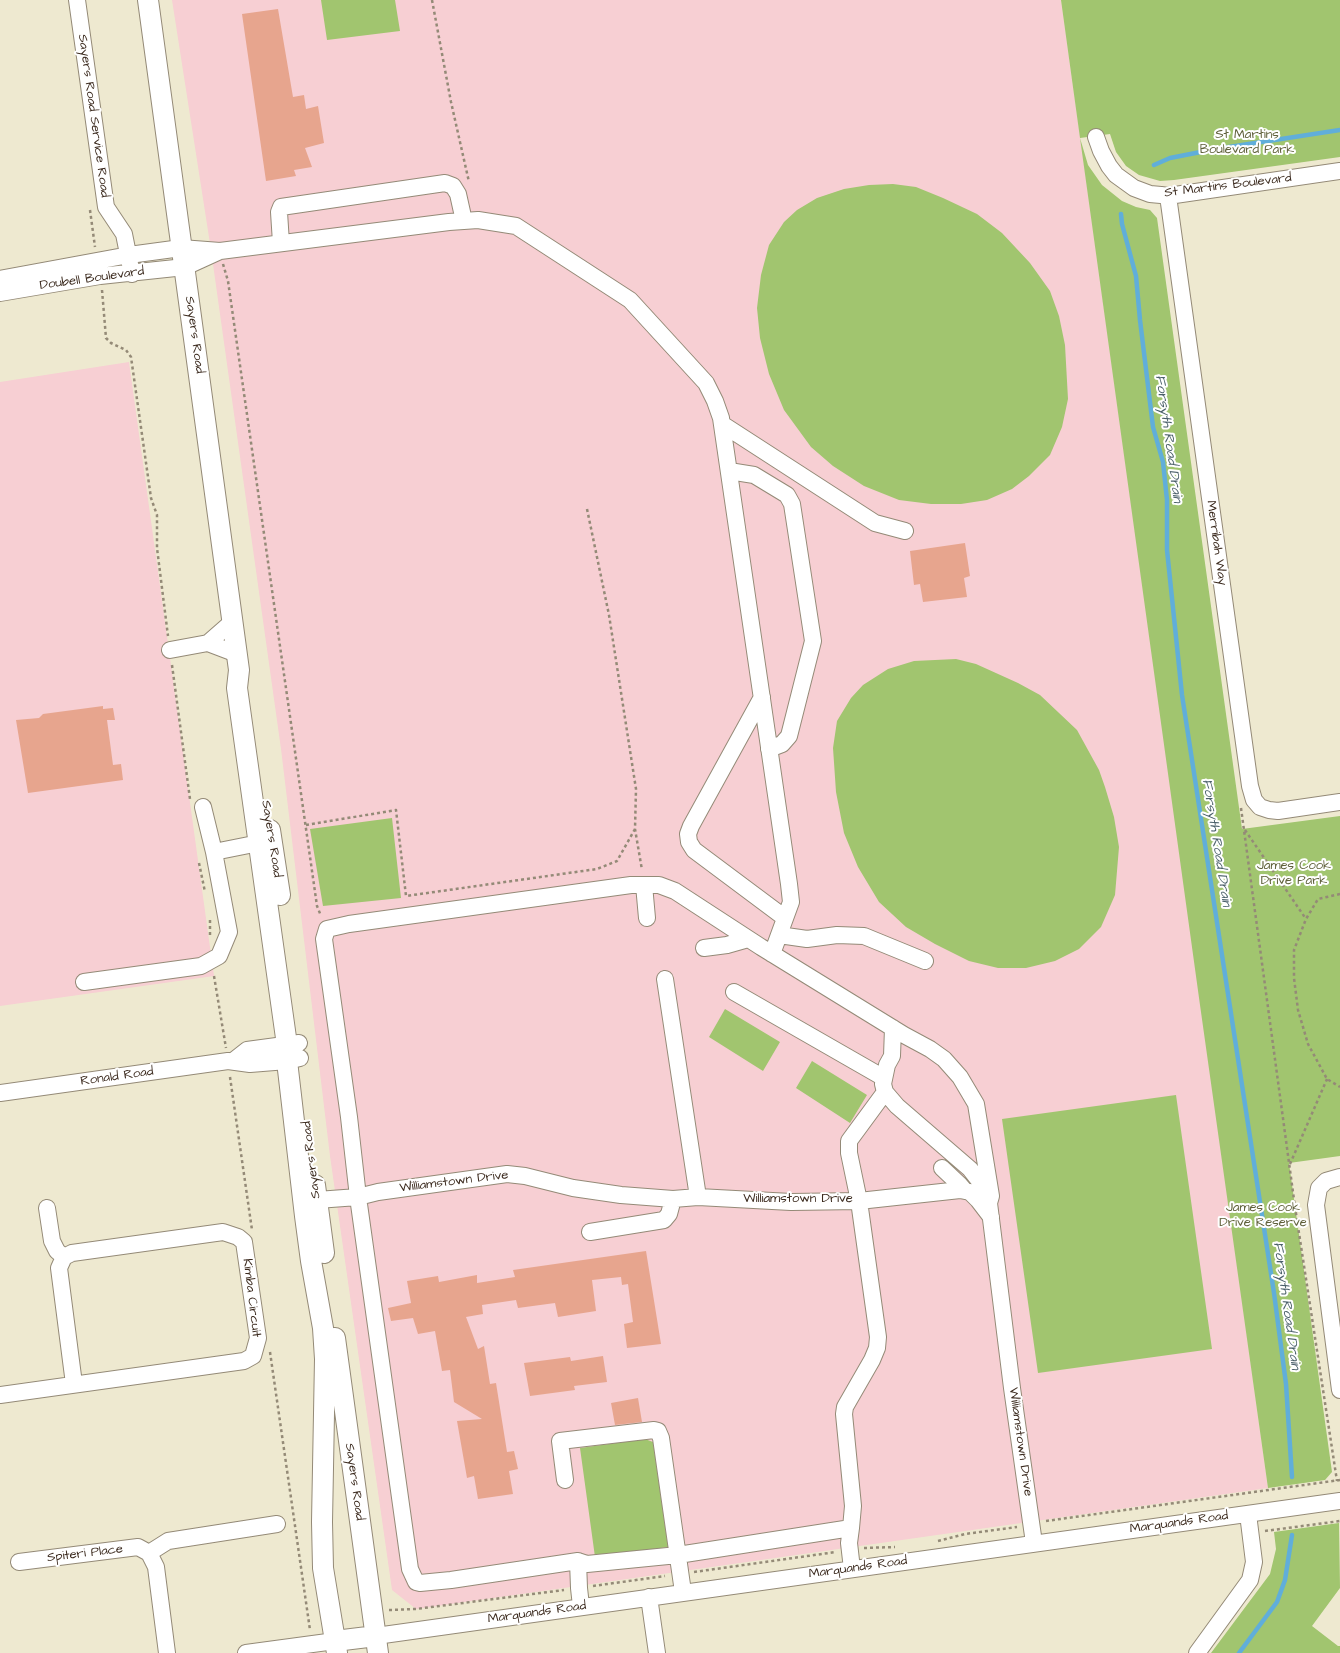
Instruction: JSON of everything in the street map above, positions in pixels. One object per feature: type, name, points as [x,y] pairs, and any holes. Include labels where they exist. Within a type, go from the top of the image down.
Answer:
[{"type":"main road","name":"Sayers Road","points":[[148,0],[238,662],[237,688],[265,842],[293,1052],[317,1200],[377,1644]]},
{"type":"main road","name":"Sayers Road","points":[[293,1052],[306,1223],[323,1328],[325,1359],[322,1522],[323,1568],[336,1647]]},
{"type":"main road","points":[[317,1200],[311,1209],[323,1300],[323,1328]]},
{"type":"main road","points":[[336,1647],[377,1644]]},
{"type":"street","name":"Sayers Road Service Road","points":[[77,0],[106,207],[124,234],[132,274]]},
{"type":"street","name":"St Martins Boulevard","points":[[1096,137],[1101,151],[1116,175],[1134,188],[1150,194],[1168,196],[1340,171]]},
{"type":"street","points":[[281,243],[278,212],[281,207],[445,183],[453,186],[458,194],[464,221]]},
{"type":"street","name":"Merribah Way","points":[[1168,196],[1250,786],[1254,800],[1260,807],[1268,810],[1278,811],[1340,802]]},
{"type":"street","points":[[220,251],[464,221],[478,220],[516,226],[630,300],[706,383],[715,401],[722,424],[789,884],[790,902],[772,954]]},
{"type":"street","name":"Doubell Boulevard","points":[[5,286],[129,255],[182,248],[220,251]]},
{"type":"street","name":"Doubell Boulevard","points":[[5,286],[185,268],[220,251]]},
{"type":"street","points":[[722,424],[875,523],[905,531]]},
{"type":"street","points":[[729,471],[754,475],[787,495],[792,504],[813,641],[788,736],[782,744],[769,749]]},
{"type":"street","points":[[178,649],[208,643],[232,622]]},
{"type":"street","points":[[208,643],[238,662]]},
{"type":"street","points":[[762,697],[688,834],[689,842],[694,850],[785,918]]},
{"type":"street","points":[[84,982],[201,966],[219,956],[229,932],[214,852],[203,807]]},
{"type":"street","points":[[214,852],[265,842]]},
{"type":"street","points":[[644,885],[647,918]]},
{"type":"street","points":[[851,1528],[678,1555],[588,1564],[578,1561],[451,1580],[420,1583],[416,1582],[410,1569],[358,1197],[349,1117],[324,939],[327,929],[349,924],[417,914],[631,886],[659,885],[675,891],[772,954],[914,1041],[930,1049],[944,1059],[960,1077],[976,1104],[991,1196],[990,1210]]},
{"type":"street","points":[[779,935],[807,939],[837,935],[864,936],[925,962]]},
{"type":"street","points":[[704,948],[727,945],[748,939]]},
{"type":"street","points":[[665,979],[698,1197]]},
{"type":"street","points":[[734,992],[884,1085],[887,1065],[892,1056],[914,1041]]},
{"type":"street","points":[[892,1056],[893,1028]]},
{"type":"street","name":"Ronald Road","points":[[0,1093],[233,1061],[250,1064],[293,1052]]},
{"type":"street","name":"Williamstown Drive","points":[[317,1200],[358,1197],[378,1192],[507,1174],[525,1176],[573,1188],[622,1195],[672,1199],[698,1197],[791,1202],[859,1201],[849,1153],[849,1141],[884,1085],[897,1106],[970,1169],[980,1183],[990,1210],[1012,1388],[1034,1543]]},
{"type":"street","points":[[942,1168],[965,1191]]},
{"type":"street","points":[[1340,1177],[1326,1181],[1319,1188],[1316,1205],[1340,1390]]},
{"type":"street","points":[[852,1569],[850,1550],[853,1506],[844,1414],[845,1407],[872,1360],[877,1348],[878,1337],[859,1201],[960,1190],[970,1192],[990,1210]]},
{"type":"street","points":[[590,1232],[664,1220],[669,1214],[672,1199]]},
{"type":"street","points":[[47,1208],[52,1241],[57,1251],[64,1257],[59,1268],[74,1384]]},
{"type":"street","name":"Kimba Circuit","points":[[0,1394],[244,1361],[253,1356],[258,1338],[244,1242],[238,1236],[223,1232],[72,1253],[64,1257]]},
{"type":"street","points":[[566,1480],[560,1441],[654,1430],[658,1431],[661,1438],[683,1592]]},
{"type":"street","name":"Marquands Road","points":[[377,1644],[581,1606],[1340,1501]]},
{"type":"street","points":[[1197,1653],[1250,1580],[1254,1562],[1248,1514]]},
{"type":"street","points":[[167,1653],[156,1567],[149,1553],[168,1542],[277,1524]]},
{"type":"street","name":"Spiteri Place","points":[[19,1562],[138,1547],[149,1553]]},
{"type":"street","points":[[578,1561],[581,1606]]},
{"type":"street","points":[[649,1596],[657,1653]]},
{"type":"street","points":[[246,1653],[336,1647]]},
{"type":"path","points":[[432,0],[451,102],[469,182]]},
{"type":"path","points":[[220,251],[229,289],[317,906],[327,929]]},
{"type":"path","points":[[587,509],[609,615],[636,789],[635,829],[644,885]]},
{"type":"path","points":[[306,825],[396,810],[406,896],[598,869],[617,861],[635,829]]},
{"type":"path","points":[[1244,828],[1306,919]]},
{"type":"path","points":[[1340,894],[1318,899],[1306,919],[1294,950],[1294,978],[1298,1010],[1308,1044],[1327,1078],[1340,1087]]},
{"type":"path","points":[[1290,1164],[1327,1078]]},
{"type":"path","points":[[934,1542],[952,1536],[1031,1523],[1340,1480]]},
{"type":"path","points":[[1250,1533],[1340,1521]]},
{"type":"path","points":[[372,1612],[416,1609],[579,1588],[878,1546],[902,1547]]},
{"type":"path","points":[[309,1621],[330,1617]]},
{"type":"shaded area","points":[[172,0],[1061,0],[1268,1488],[416,1609],[392,1590],[330,1156],[281,749],[211,250]]},
{"type":"shaded area","points":[[129,362],[214,976],[0,1006],[0,382]]},
{"type":"green space","points":[[321,0],[395,0],[400,31],[327,40]]},
{"type":"green space","name":"St Martins Boulevard Park","points":[[1061,0],[1340,0],[1340,157],[1174,180],[1160,181],[1139,175],[1126,166],[1116,152],[1110,134],[1080,138]]},
{"type":"green space","name":"James Cook Drive Reserve","points":[[1080,138],[1088,165],[1102,185],[1122,201],[1136,207],[1150,210],[1157,218],[1242,829],[1340,816],[1340,1156],[1289,1163],[1332,1472],[1325,1480],[1268,1488]]},
{"type":"green space","points":[[893,184],[916,187],[943,198],[977,214],[1002,233],[1030,263],[1050,291],[1059,316],[1065,345],[1068,399],[1062,427],[1050,455],[1029,476],[1012,489],[987,500],[961,504],[931,504],[899,500],[864,486],[833,466],[811,447],[784,410],[769,374],[760,338],[757,308],[761,275],[769,245],[784,222],[797,210],[817,198],[844,189],[869,185]]},
{"type":"green space","points":[[956,659],[976,664],[1018,683],[1040,695],[1077,730],[1099,770],[1105,787],[1114,817],[1119,847],[1115,895],[1101,927],[1079,949],[1055,961],[1026,968],[998,968],[969,961],[906,927],[879,902],[858,867],[844,833],[836,792],[833,748],[837,721],[851,698],[863,685],[888,669],[914,661]]},
{"type":"green space","points":[[392,818],[401,898],[323,906],[310,829]]},
{"type":"green space","points":[[725,1009],[780,1042],[763,1071],[709,1037]]},
{"type":"green space","points":[[812,1061],[867,1095],[850,1123],[796,1088]]},
{"type":"green space","points":[[1176,1095],[1212,1349],[1038,1373],[1002,1119]]},
{"type":"green space","points":[[645,1439],[653,1442],[668,1547],[595,1557],[580,1448]]},
{"type":"green space","points":[[1339,1523],[1340,1588],[1312,1626],[1340,1646],[1340,1653],[1211,1653],[1270,1574],[1276,1549],[1274,1532]]},
{"type":"building","points":[[278,9],[293,97],[304,95],[306,109],[318,106],[324,143],[305,148],[312,167],[294,170],[296,176],[266,181],[242,14]]},
{"type":"building","points":[[965,543],[970,576],[964,578],[967,597],[923,602],[920,584],[914,585],[910,551]]},
{"type":"building","points":[[103,706],[103,709],[113,708],[115,720],[107,720],[113,765],[121,764],[123,780],[28,793],[16,720],[39,718],[43,714]]},
{"type":"building","points":[[646,1251],[661,1344],[627,1348],[624,1324],[633,1322],[628,1284],[622,1285],[621,1277],[592,1280],[596,1311],[558,1317],[555,1303],[518,1308],[516,1300],[482,1305],[483,1314],[466,1317],[478,1349],[484,1346],[490,1384],[496,1383],[507,1452],[514,1451],[518,1469],[509,1471],[513,1494],[478,1499],[474,1476],[467,1478],[457,1421],[482,1419],[454,1402],[450,1370],[442,1371],[435,1331],[418,1334],[413,1318],[391,1321],[388,1308],[411,1303],[407,1281],[438,1276],[439,1282],[477,1275],[477,1283],[515,1277],[513,1270]]},
{"type":"building","points":[[603,1356],[607,1382],[574,1386],[575,1390],[530,1396],[524,1363],[570,1357],[571,1361]]},
{"type":"building","points":[[638,1398],[642,1422],[615,1425],[611,1403]]},
{"type":"waterway","name":"Forsyth Road Drain","points":[[1154,165],[1170,158],[1216,149],[1340,130]]},
{"type":"waterway","name":"Forsyth Road Drain","points":[[1121,214],[1122,224],[1136,276],[1153,427],[1163,462],[1167,500],[1167,550],[1182,695],[1274,1293],[1286,1384],[1292,1477]]},
{"type":"waterway","name":"Forsyth Road Drain","points":[[1239,1653],[1277,1602],[1285,1580],[1292,1535]]},
{"type":"park label","name":"James Cook Drive Park","points":[[1294,874]]}]
